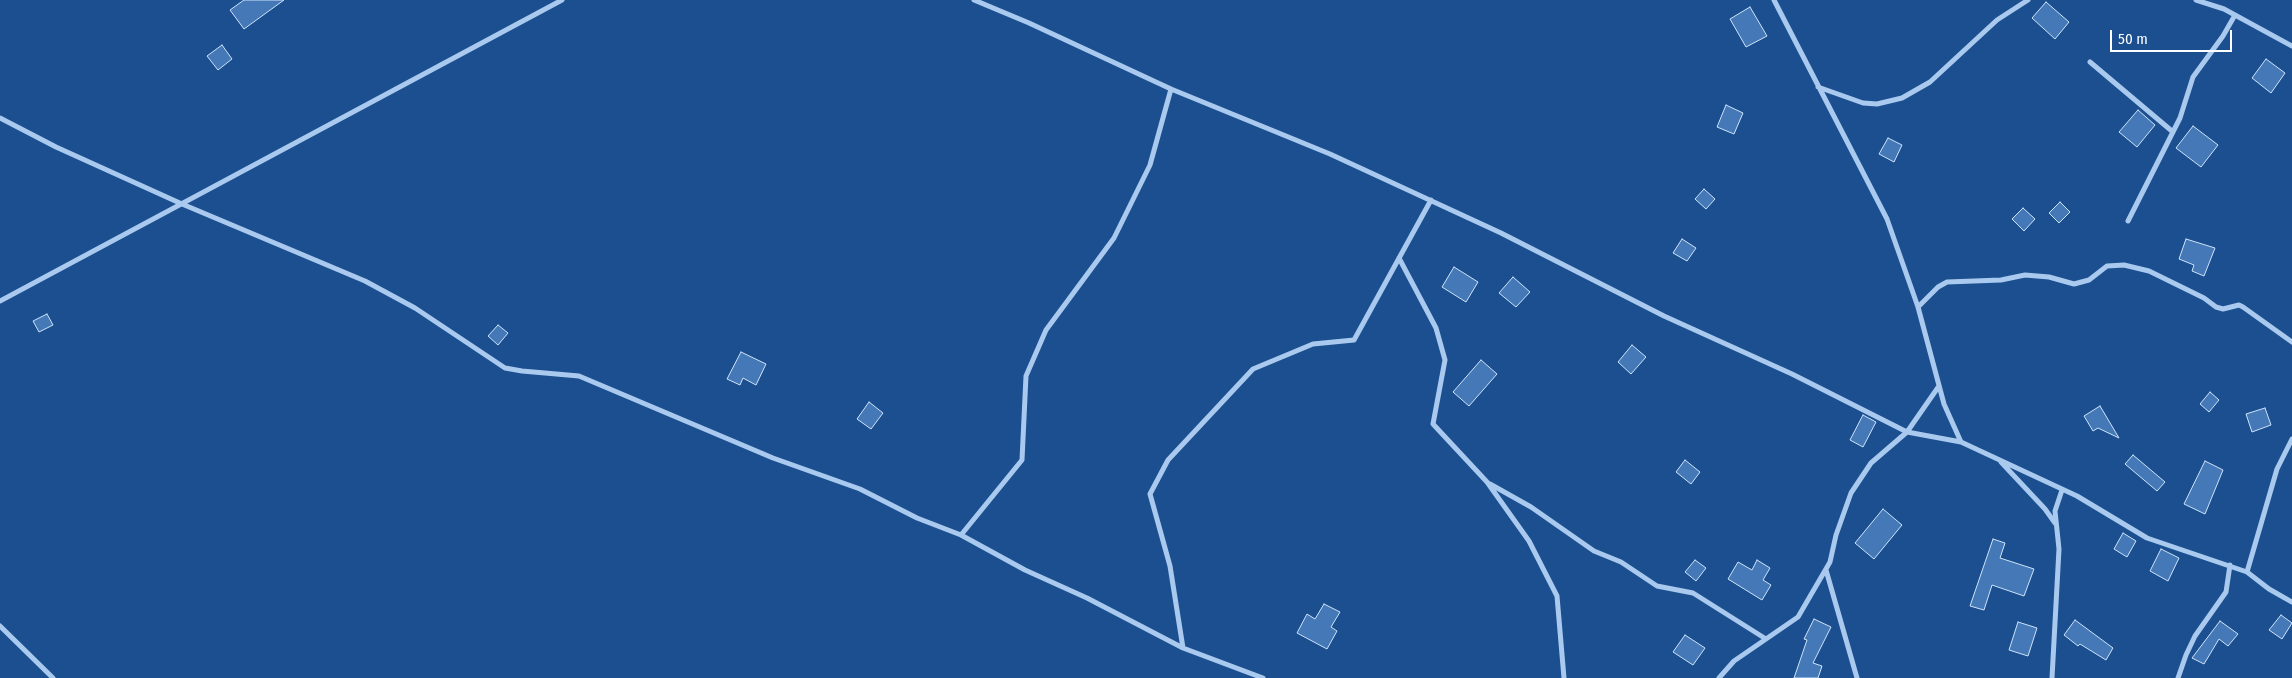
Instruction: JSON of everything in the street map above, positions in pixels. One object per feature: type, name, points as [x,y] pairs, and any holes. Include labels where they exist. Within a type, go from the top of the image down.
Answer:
[{"type":"street","points":[[0,302],[562,0]]},
{"type":"street","points":[[974,0],[1029,23],[1171,89],[1330,154],[1431,200],[1501,233],[1664,316],[1792,374],[1907,432],[1961,442],[2077,496],[2147,538],[2247,572],[2269,589],[2292,602]]},
{"type":"street","points":[[1774,0],[1887,219],[1918,307],[1948,414],[1961,442]]},
{"type":"street","points":[[1818,86],[1863,103],[1877,104],[1902,98],[1930,82],[1997,20],[2028,0]]},
{"type":"street","points":[[2196,0],[2224,9],[2292,46]]},
{"type":"street","points":[[2128,222],[2180,118],[2193,77],[2235,15]]},
{"type":"street","points":[[2090,62],[2172,132]]},
{"type":"street","points":[[961,535],[1022,460],[1026,376],[1046,330],[1114,238],[1150,165],[1171,89]]},
{"type":"street","points":[[0,118],[56,147],[182,204],[364,281],[415,308],[505,368],[579,376],[605,385],[773,458],[860,489],[917,518],[961,535],[1025,570],[1087,598],[1183,648],[1263,678]]},
{"type":"street","points":[[1183,648],[1170,566],[1150,494],[1168,460],[1253,369],[1313,344],[1354,340],[1431,200]]},
{"type":"street","points":[[1399,258],[1436,328],[1446,360],[1433,424],[1487,482],[1528,542],[1557,596],[1564,678]]},
{"type":"street","points":[[1918,307],[1938,287],[1947,282],[2000,280],[2025,275],[2079,283],[2089,280],[2107,266],[2124,265],[2149,271],[2204,298],[2216,307],[2223,309],[2239,305],[2292,342]]},
{"type":"street","points":[[1720,678],[1734,661],[1798,617],[1826,570],[1832,556],[1841,519],[1851,493],[1872,463],[1907,432],[1939,386]]},
{"type":"street","points":[[2247,572],[2277,469],[2292,438]]},
{"type":"street","points":[[1999,459],[2045,509],[2055,524]]},
{"type":"street","points":[[1487,482],[1531,507],[1594,551],[1621,562],[1657,586],[1693,593],[1766,639]]},
{"type":"street","points":[[2052,678],[2060,549],[2055,524],[2056,504],[2062,490]]},
{"type":"street","points":[[2178,678],[2195,636],[2226,592],[2230,565]]},
{"type":"street","points":[[1826,570],[1857,678]]},
{"type":"street","points":[[0,626],[53,678]]},
{"type":"building","points":[[244,0],[284,0],[244,29],[230,10]]},
{"type":"building","points":[[2046,2],[2069,22],[2055,39],[2032,18]]},
{"type":"building","points":[[1750,7],[1767,36],[1746,47],[1730,19]]},
{"type":"building","points":[[222,45],[232,59],[218,70],[207,56]]},
{"type":"building","points":[[2266,59],[2285,73],[2271,93],[2252,78]]},
{"type":"building","points":[[1726,105],[1743,113],[1734,134],[1717,127]]},
{"type":"building","points":[[2138,110],[2155,125],[2137,147],[2119,132]]},
{"type":"building","points":[[2193,126],[2218,145],[2201,167],[2176,148]]},
{"type":"building","points":[[1888,138],[1902,145],[1894,162],[1879,154]]},
{"type":"building","points":[[1704,189],[1715,199],[1706,209],[1695,199]]},
{"type":"building","points":[[2060,202],[2070,212],[2059,223],[2049,213]]},
{"type":"building","points":[[2023,208],[2035,219],[2024,231],[2012,219]]},
{"type":"building","points":[[1682,239],[1696,248],[1687,261],[1673,253]]},
{"type":"building","points":[[2186,239],[2215,248],[2204,276],[2192,271],[2194,265],[2179,259]]},
{"type":"building","points":[[1454,267],[1478,282],[1466,302],[1442,287]]},
{"type":"building","points":[[1513,277],[1530,292],[1516,307],[1499,293]]},
{"type":"building","points":[[47,314],[53,325],[39,332],[33,321]]},
{"type":"building","points":[[498,325],[508,333],[498,345],[488,336]]},
{"type":"building","points":[[1632,345],[1646,357],[1631,374],[1618,362]]},
{"type":"building","points":[[741,352],[766,364],[756,385],[743,378],[740,385],[727,379]]},
{"type":"building","points":[[1481,360],[1497,374],[1469,406],[1453,392]]},
{"type":"building","points":[[2210,392],[2219,400],[2209,412],[2200,404]]},
{"type":"building","points":[[869,402],[883,413],[871,429],[857,419]]},
{"type":"building","points":[[2100,406],[2119,438],[2098,428],[2093,431],[2084,416]]},
{"type":"building","points":[[2265,408],[2271,425],[2252,432],[2246,414]]},
{"type":"building","points":[[1863,415],[1876,422],[1863,447],[1850,440]]},
{"type":"building","points":[[2133,455],[2165,482],[2157,491],[2125,464]]},
{"type":"building","points":[[1685,460],[1700,472],[1691,484],[1676,472]]},
{"type":"building","points":[[2205,461],[2223,470],[2205,514],[2184,504]]},
{"type":"building","points":[[1883,509],[1902,525],[1874,559],[1855,543]]},
{"type":"building","points":[[2123,533],[2136,541],[2127,557],[2114,549]]},
{"type":"building","points":[[1993,539],[2005,543],[2000,558],[2034,569],[2024,596],[1992,585],[1984,610],[1970,606]]},
{"type":"building","points":[[2161,549],[2179,558],[2168,581],[2150,571]]},
{"type":"building","points":[[1695,560],[1706,568],[1696,581],[1685,572]]},
{"type":"building","points":[[1757,560],[1770,568],[1763,580],[1771,585],[1762,600],[1728,579],[1738,562],[1752,570]]},
{"type":"building","points":[[1324,604],[1340,612],[1331,627],[1337,631],[1327,649],[1297,633],[1307,614],[1315,619]]},
{"type":"building","points":[[2281,615],[2292,623],[2282,639],[2269,630]]},
{"type":"building","points":[[1814,619],[1831,627],[1813,663],[1822,666],[1818,678],[1794,678],[1807,640],[1804,639]]},
{"type":"building","points":[[2075,620],[2113,648],[2106,660],[2080,644],[2078,646],[2064,635]]},
{"type":"building","points":[[2220,621],[2238,634],[2228,646],[2219,639],[2204,664],[2192,658]]},
{"type":"building","points":[[2018,622],[2037,628],[2028,656],[2009,650]]},
{"type":"building","points":[[1685,635],[1705,648],[1693,665],[1673,652]]}]
